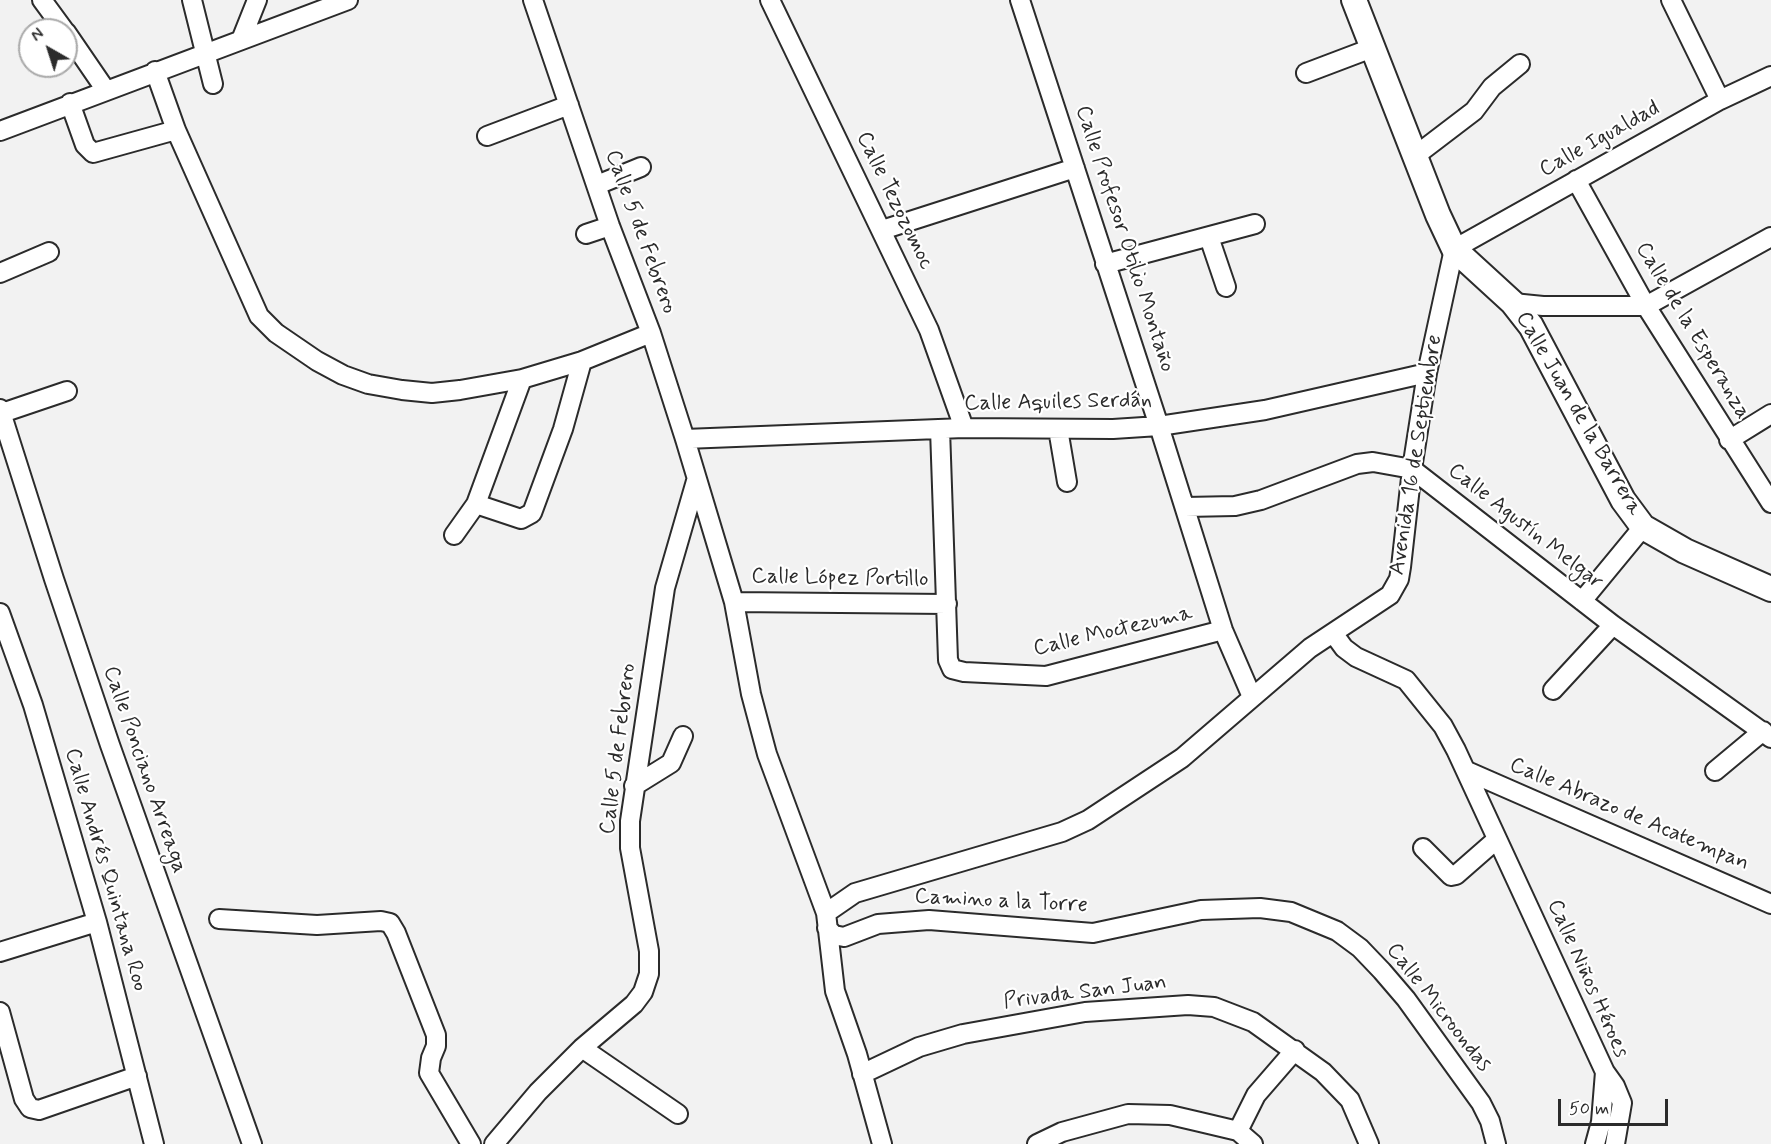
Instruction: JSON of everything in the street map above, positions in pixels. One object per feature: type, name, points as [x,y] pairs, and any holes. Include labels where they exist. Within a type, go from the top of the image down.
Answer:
[{"type":"street","points":[[42,0],[55,18]]},
{"type":"street","points":[[192,0],[213,84]]},
{"type":"street","points":[[241,40],[257,0]]},
{"type":"street","points":[[0,131],[105,89],[348,0]]},
{"type":"street","name":"Calle 5 de Febrero","points":[[533,0],[610,226],[651,333],[685,439],[734,602],[751,693],[767,754],[827,921],[835,991],[882,1144]]},
{"type":"street","name":"Calle Tezozomoc","points":[[770,0],[930,330],[964,428]]},
{"type":"street","name":"Calle Profesor Otilio Montaño","points":[[1020,0],[1185,507],[1222,630],[1252,697]]},
{"type":"street","points":[[1354,0],[1454,249]]},
{"type":"street","points":[[1671,0],[1720,100]]},
{"type":"street","points":[[1306,72],[1372,48]]},
{"type":"street","points":[[78,50],[105,89]]},
{"type":"street","points":[[1415,156],[1478,107],[1492,87],[1520,64]]},
{"type":"street","points":[[155,71],[176,130],[259,316],[276,333],[317,361],[368,384],[432,393],[522,379],[582,361],[651,333]]},
{"type":"street","name":"Calle Igualdad","points":[[1454,249],[1720,100],[1771,76]]},
{"type":"street","points":[[70,103],[85,145],[93,153],[176,130]]},
{"type":"street","points":[[487,136],[569,105]]},
{"type":"street","points":[[597,185],[641,166]]},
{"type":"street","points":[[882,230],[1075,168]]},
{"type":"street","name":"Calle de la Esperanza","points":[[1576,180],[1646,306],[1729,440],[1771,502]]},
{"type":"street","points":[[1105,264],[1256,224]]},
{"type":"street","points":[[586,234],[610,226]]},
{"type":"street","points":[[1209,237],[1226,287]]},
{"type":"street","points":[[1513,303],[1543,306],[1646,306],[1771,237]]},
{"type":"street","name":"Calle Juan de la Barrera","points":[[1454,249],[1513,303],[1543,346],[1623,500],[1643,527],[1685,551],[1771,590]]},
{"type":"street","name":"Avenida 16 de Septiembre","points":[[827,921],[855,893],[1062,832],[1088,820],[1182,758],[1252,697],[1333,633],[1381,603],[1395,589],[1401,567],[1412,469],[1427,373],[1454,249]]},
{"type":"street","points":[[0,273],[49,252]]},
{"type":"street","points":[[476,504],[521,519],[529,516],[535,508],[563,429],[582,361]]},
{"type":"street","name":"Calle Aquiles Serdán","points":[[685,439],[964,428],[1113,429],[1159,426],[1265,410],[1427,373]]},
{"type":"street","points":[[454,535],[476,504],[522,379]]},
{"type":"street","points":[[1,411],[67,391]]},
{"type":"street","name":"Calle Ponciano Arreaga","points":[[1,411],[106,734],[252,1144]]},
{"type":"street","points":[[1729,440],[1771,414]]},
{"type":"street","points":[[940,429],[947,604]]},
{"type":"street","points":[[1058,429],[1066,482]]},
{"type":"street","name":"Calle Agustín Melgar","points":[[1185,507],[1235,506],[1261,500],[1357,464],[1373,462],[1412,469],[1582,602],[1767,734]]},
{"type":"street","name":"Calle 5 de Febrero","points":[[494,1144],[538,1092],[582,1048],[634,1004],[644,992],[649,974],[645,923],[630,848],[630,821],[665,588],[696,481]]},
{"type":"street","points":[[1582,602],[1643,527]]},
{"type":"street","name":"Calle López Portillo","points":[[734,602],[947,604]]},
{"type":"street","name":"Calle Moctezuma","points":[[947,604],[948,660],[957,671],[1046,676],[1222,630]]},
{"type":"street","name":"Calle Andrés Quintana Roo","points":[[0,613],[33,705],[97,922],[154,1144]]},
{"type":"street","points":[[1553,690],[1613,625]]},
{"type":"street","name":"Calle Niños Héroes","points":[[1333,633],[1344,648],[1356,657],[1395,673],[1414,688],[1443,726],[1467,771],[1496,840],[1540,927],[1605,1072],[1601,1122],[1595,1144]]},
{"type":"street","points":[[1715,771],[1767,734]]},
{"type":"street","points":[[634,786],[671,763],[683,736]]},
{"type":"street","name":"Calle Abrazo de Acatempan","points":[[1467,771],[1771,904]]},
{"type":"street","points":[[1423,848],[1451,876],[1459,874],[1496,840]]},
{"type":"street","name":"Camino a la Torre","points":[[827,921],[834,935],[844,937],[878,924],[929,920],[1093,933],[1186,912],[1235,908],[1292,912],[1318,921]]},
{"type":"street","points":[[219,919],[317,925],[381,921],[390,923],[436,1035],[436,1046],[429,1073],[471,1144]]},
{"type":"street","name":"Calle Microondas","points":[[1318,921],[1360,948],[1406,999],[1481,1103],[1490,1121],[1496,1144]]},
{"type":"street","points":[[0,952],[97,922]]},
{"type":"street","name":"Privada San Juan","points":[[862,1074],[919,1047],[963,1034],[1085,1012],[1161,1006],[1214,1007],[1253,1022],[1295,1050],[1340,1087],[1358,1114],[1369,1144]]},
{"type":"street","points":[[0,1012],[24,1099],[30,1108],[39,1110],[136,1076]]},
{"type":"street","points":[[582,1048],[678,1114]]},
{"type":"street","points":[[1238,1131],[1256,1095],[1295,1050]]},
{"type":"street","points":[[1605,1072],[1615,1086],[1622,1103],[1615,1144]]},
{"type":"street","points":[[1037,1144],[1062,1132],[1128,1114],[1170,1115],[1238,1131],[1253,1144]]}]
